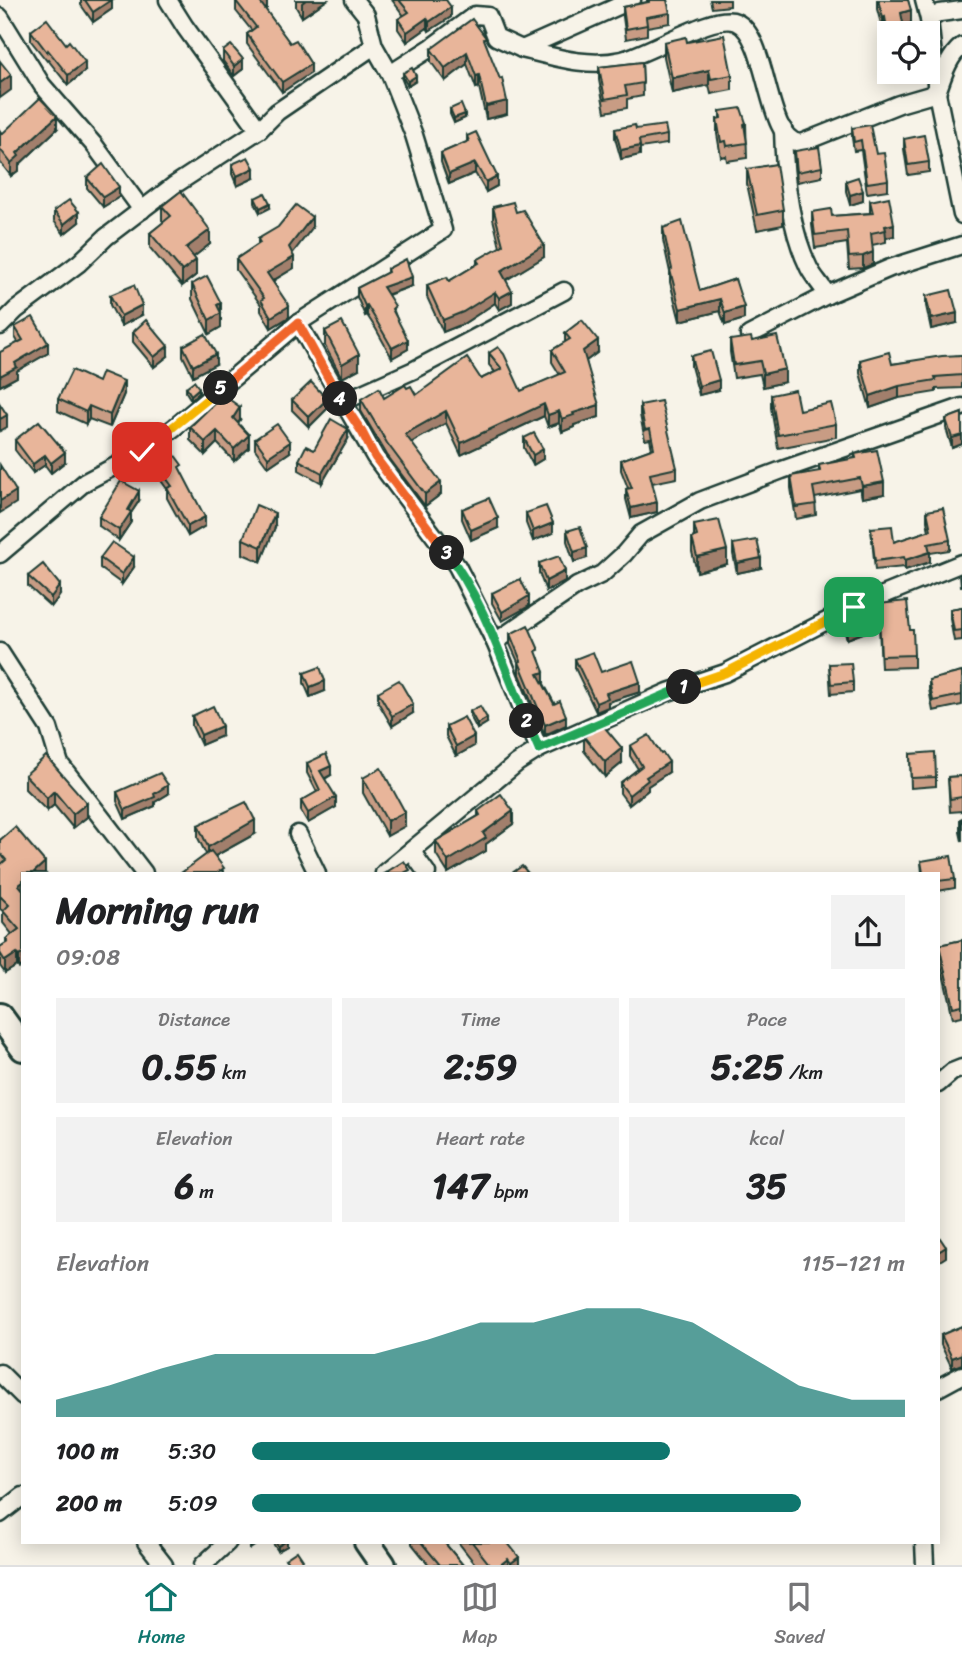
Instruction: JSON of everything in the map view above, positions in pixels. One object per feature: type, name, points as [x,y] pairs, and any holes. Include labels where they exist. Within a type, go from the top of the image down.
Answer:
[{"type":"main road","points":[[0,1016],[21,1045]]},
{"type":"main road","points":[[368,1544],[383,1565]]},
{"type":"street","points":[[169,0],[258,130]]},
{"type":"street","points":[[0,554],[85,482],[142,452],[175,427],[298,323],[443,230],[414,135],[390,74],[374,46],[366,15],[354,0]]},
{"type":"street","points":[[522,49],[632,0]]},
{"type":"street","points":[[924,0],[929,19],[937,93],[962,215]]},
{"type":"street","points":[[929,19],[940,13],[962,10]]},
{"type":"street","points":[[390,74],[475,15],[488,16],[496,37],[522,49],[586,64],[622,60],[666,44],[719,19],[734,20],[747,29],[756,48],[774,108],[783,129],[795,143],[801,143],[899,104],[937,93]]},
{"type":"street","points":[[0,18],[43,85],[94,146],[142,210]]},
{"type":"street","points":[[0,326],[16,310],[79,263],[106,237],[173,186],[258,130],[277,112],[374,46]]},
{"type":"street","points":[[937,93],[945,69],[962,46]]},
{"type":"street","points":[[783,129],[787,175],[801,248],[810,270],[827,295]]},
{"type":"street","points":[[749,335],[827,295],[890,268],[962,245]]},
{"type":"street","points":[[342,402],[414,370],[564,291]]},
{"type":"street","points":[[298,323],[375,457],[457,566],[495,642],[539,749]]},
{"type":"street","points":[[495,642],[577,586],[602,574],[641,534],[699,501],[962,407]]},
{"type":"street","points":[[385,872],[517,763],[539,749],[668,692],[725,673],[854,607],[962,563]]},
{"type":"street","points":[[0,652],[49,728],[60,764],[143,872]]},
{"type":"street","points":[[298,834],[317,872]]},
{"type":"street","points":[[412,852],[426,872]]},
{"type":"street","points":[[940,1082],[962,1068]]},
{"type":"street","points":[[0,1373],[21,1394]]},
{"type":"street","points":[[940,1387],[962,1376]]},
{"type":"street","points":[[0,1514],[21,1498]]},
{"type":"street","points":[[148,1544],[164,1565]]},
{"type":"street","points":[[203,1565],[226,1544]]},
{"type":"street","points":[[924,1544],[925,1565]]},
{"type":"building","points":[[85,0],[111,0],[93,12]]},
{"type":"building","points":[[263,0],[260,2],[290,43],[296,40],[311,64],[282,82],[247,34],[256,27],[236,1]]},
{"type":"building","points":[[399,0],[446,0],[451,7],[429,22],[427,18],[407,32],[398,19],[409,12]]},
{"type":"building","points":[[649,0],[667,0],[670,13],[646,17],[647,25],[626,29],[623,7]]},
{"type":"building","points":[[878,0],[908,0],[911,10],[901,13],[903,21],[886,21],[885,17],[883,18]]},
{"type":"building","points":[[47,19],[66,44],[69,41],[85,62],[68,75],[31,31]]},
{"type":"building","points":[[472,19],[486,38],[484,39],[500,79],[502,78],[507,101],[486,106],[479,75],[476,76],[467,52],[445,68],[431,49]]},
{"type":"building","points":[[724,35],[732,75],[711,79],[709,70],[672,78],[664,42],[686,37],[687,42]]},
{"type":"building","points":[[231,45],[243,59],[234,66],[223,51]]},
{"type":"building","points":[[0,61],[11,75],[0,83]]},
{"type":"building","points":[[642,62],[643,83],[625,86],[627,95],[605,99],[599,67]]},
{"type":"building","points":[[412,68],[416,76],[408,81],[403,73]]},
{"type":"building","points":[[40,98],[57,116],[17,153],[19,156],[11,163],[0,149],[0,131],[2,134]]},
{"type":"building","points":[[461,104],[465,114],[454,118],[450,109]]},
{"type":"building","points":[[741,108],[746,123],[747,143],[727,146],[726,141],[721,142],[717,119],[721,118],[720,111]]},
{"type":"building","points":[[635,125],[636,129],[665,125],[667,135],[639,140],[640,146],[621,150],[615,129]]},
{"type":"building","points":[[870,125],[876,154],[884,153],[888,180],[867,183],[861,140],[854,142],[852,128]]},
{"type":"building","points":[[476,132],[497,176],[486,182],[475,163],[449,174],[441,153],[469,141],[467,136]]},
{"type":"building","points":[[924,135],[929,162],[908,165],[904,139]]},
{"type":"building","points":[[819,147],[822,167],[797,172],[795,151]]},
{"type":"building","points":[[248,157],[254,168],[237,176],[232,164]]},
{"type":"building","points":[[103,164],[119,187],[103,197],[87,178]]},
{"type":"building","points":[[776,164],[783,210],[757,215],[747,169]]},
{"type":"building","points":[[858,177],[863,191],[850,195],[846,181]]},
{"type":"building","points":[[181,191],[210,230],[186,248],[196,260],[182,271],[150,233],[171,216],[162,206]]},
{"type":"building","points":[[265,193],[270,203],[260,208],[255,198]]},
{"type":"building","points":[[889,197],[894,224],[885,226],[886,230],[871,233],[873,252],[849,257],[847,231],[815,235],[812,212],[831,209],[832,216],[873,213],[870,201]]},
{"type":"building","points":[[69,200],[79,212],[64,224],[54,211]]},
{"type":"building","points":[[513,202],[516,212],[523,210],[544,245],[501,271],[512,291],[499,298],[495,292],[463,312],[443,320],[427,285],[447,277],[449,281],[503,245],[493,207]]},
{"type":"building","points":[[296,205],[312,217],[289,247],[294,257],[267,273],[289,306],[271,317],[261,300],[264,298],[236,259],[260,243],[258,239],[278,227]]},
{"type":"building","points":[[682,221],[700,291],[735,279],[744,307],[725,313],[720,299],[680,309],[663,228]]},
{"type":"building","points":[[406,259],[412,277],[383,287],[395,306],[392,309],[408,340],[392,348],[367,305],[365,306],[357,288]]},
{"type":"building","points":[[207,276],[221,303],[217,305],[221,313],[209,320],[192,284]]},
{"type":"building","points":[[134,285],[142,305],[121,316],[110,295]]},
{"type":"building","points":[[951,290],[957,313],[931,319],[926,296]]},
{"type":"building","points":[[33,317],[48,343],[15,363],[17,367],[0,376],[0,352],[23,340],[15,327]]},
{"type":"building","points":[[146,320],[168,346],[154,357],[133,332]]},
{"type":"building","points":[[582,320],[598,340],[583,351],[599,405],[562,419],[559,411],[548,415],[544,404],[461,443],[446,411],[405,434],[441,482],[425,494],[387,443],[361,399],[379,388],[384,398],[405,385],[407,388],[411,386],[416,395],[467,358],[481,379],[502,369],[489,353],[498,347],[521,391],[565,372],[552,350],[570,339],[565,333]]},
{"type":"building","points":[[342,322],[359,354],[342,364],[325,331]]},
{"type":"building","points":[[205,334],[216,354],[193,366],[183,346]]},
{"type":"building","points":[[777,336],[785,369],[763,374],[760,361],[734,365],[730,340],[751,337],[752,341]]},
{"type":"building","points":[[711,351],[719,380],[699,386],[691,356]]},
{"type":"building","points":[[889,352],[892,364],[962,355],[962,375],[935,377],[936,380],[899,386],[870,396],[860,360]]},
{"type":"building","points":[[72,370],[98,382],[102,372],[124,381],[110,415],[89,406],[86,412],[58,399]]},
{"type":"building","points":[[194,381],[199,388],[191,395],[186,387]]},
{"type":"building","points":[[311,382],[327,399],[309,417],[292,400]]},
{"type":"building","points":[[795,390],[799,410],[831,403],[836,424],[778,435],[771,395]]},
{"type":"building","points":[[223,395],[240,407],[233,418],[249,435],[234,449],[217,431],[205,442],[190,427]]},
{"type":"building","points":[[661,401],[677,468],[650,474],[657,502],[631,508],[626,489],[632,488],[621,460],[654,448],[650,429],[645,430],[640,405]]},
{"type":"building","points":[[0,404],[7,415],[0,419]]},
{"type":"building","points":[[962,413],[962,435],[952,438],[946,419]]},
{"type":"building","points":[[331,419],[348,429],[322,473],[299,460],[306,446],[314,450]]},
{"type":"building","points":[[39,421],[65,452],[51,463],[45,455],[33,464],[15,440]]},
{"type":"building","points":[[277,424],[290,442],[268,457],[255,439]]},
{"type":"building","points":[[534,433],[543,449],[533,455],[524,438]]},
{"type":"building","points":[[169,447],[182,465],[179,467],[205,517],[188,526],[167,488],[172,486],[152,459]]},
{"type":"building","points":[[877,450],[884,482],[862,486],[860,478],[813,487],[816,504],[796,507],[791,476],[820,471],[819,465],[856,458],[855,454]]},
{"type":"building","points":[[0,465],[16,491],[0,501]]},
{"type":"building","points":[[121,481],[139,491],[128,510],[131,512],[119,530],[99,517]]},
{"type":"building","points":[[489,498],[498,518],[471,530],[462,509]]},
{"type":"building","points":[[256,505],[275,513],[261,547],[243,539]]},
{"type":"building","points":[[546,506],[553,523],[533,531],[526,513]]},
{"type":"building","points":[[943,508],[950,540],[928,544],[930,552],[905,560],[904,557],[875,561],[871,528],[892,526],[894,542],[931,530],[927,511]]},
{"type":"building","points":[[719,520],[727,550],[697,557],[692,538],[697,536],[694,525]]},
{"type":"building","points":[[580,527],[587,548],[574,552],[567,531]]},
{"type":"building","points":[[757,540],[761,558],[737,563],[733,544]]},
{"type":"building","points":[[112,542],[134,557],[122,574],[100,558]]},
{"type":"building","points":[[559,556],[565,571],[546,581],[539,563]]},
{"type":"building","points":[[43,564],[60,585],[51,597],[28,576]]},
{"type":"building","points":[[520,579],[529,596],[502,612],[492,593]]},
{"type":"building","points":[[907,601],[910,630],[913,630],[914,655],[881,656],[879,615],[847,627],[842,613],[868,603]]},
{"type":"building","points":[[962,607],[962,630],[954,631],[950,609]]},
{"type":"building","points":[[528,625],[539,650],[536,651],[544,672],[538,674],[554,704],[560,701],[566,716],[545,725],[510,634]]},
{"type":"building","points":[[593,652],[601,672],[633,661],[640,682],[606,693],[608,698],[596,703],[575,659]]},
{"type":"building","points":[[851,663],[853,682],[831,684],[829,664]]},
{"type":"building","points":[[320,667],[325,681],[310,687],[304,673]]},
{"type":"building","points":[[962,672],[962,695],[933,701],[929,680]]},
{"type":"building","points":[[399,680],[413,704],[392,716],[378,692]]},
{"type":"building","points":[[213,706],[222,726],[201,735],[192,716]]},
{"type":"building","points":[[480,706],[487,718],[477,724],[470,711]]},
{"type":"building","points":[[464,717],[474,736],[456,746],[446,726]]},
{"type":"building","points":[[601,723],[622,748],[605,762],[584,737]]},
{"type":"building","points":[[649,735],[669,762],[646,777],[648,780],[629,795],[620,783],[642,766],[630,746]]},
{"type":"building","points":[[935,752],[936,777],[911,778],[910,754]]},
{"type":"building","points":[[326,754],[331,766],[320,771],[336,797],[308,813],[301,801],[320,790],[307,763]]},
{"type":"building","points":[[46,756],[87,803],[73,814],[54,791],[47,798],[25,775]]},
{"type":"building","points":[[381,768],[405,812],[387,821],[363,778]]},
{"type":"building","points":[[160,773],[168,785],[154,794],[155,797],[125,810],[117,792]]},
{"type":"building","points":[[962,776],[962,797],[950,799],[948,777]]},
{"type":"building","points":[[501,794],[513,811],[483,833],[486,838],[448,861],[436,841],[480,815],[478,811]]},
{"type":"building","points":[[246,802],[255,820],[208,847],[198,825]]},
{"type":"building","points":[[15,827],[45,862],[34,872],[21,872],[21,954],[19,956],[17,953],[5,961],[0,947],[19,929],[3,911],[9,905],[0,896],[0,865],[6,860],[0,853],[0,840]]},
{"type":"building","points":[[211,851],[224,868],[218,872],[182,872]]},
{"type":"building","points":[[951,856],[955,879],[940,881],[940,872],[923,872],[921,861]]},
{"type":"building","points":[[404,861],[410,870],[406,872],[387,872]]},
{"type":"building","points":[[522,866],[527,872],[513,872]]},
{"type":"building","points":[[962,940],[962,1005],[953,1007],[940,945]]},
{"type":"building","points":[[940,1238],[946,1247],[940,1251]]},
{"type":"building","points":[[962,1326],[962,1354],[952,1358],[941,1335]]},
{"type":"building","points":[[423,1544],[446,1544],[463,1565],[440,1565]]},
{"type":"building","points":[[474,1544],[509,1544],[519,1557],[511,1563],[508,1559],[500,1565],[490,1565]]},
{"type":"building","points":[[297,1551],[303,1560],[296,1565],[290,1565],[285,1559]]},
{"type":"route","points":[[142,452],[298,323],[375,457],[457,566],[495,642],[539,749],[668,692],[725,673],[854,607]]}]
